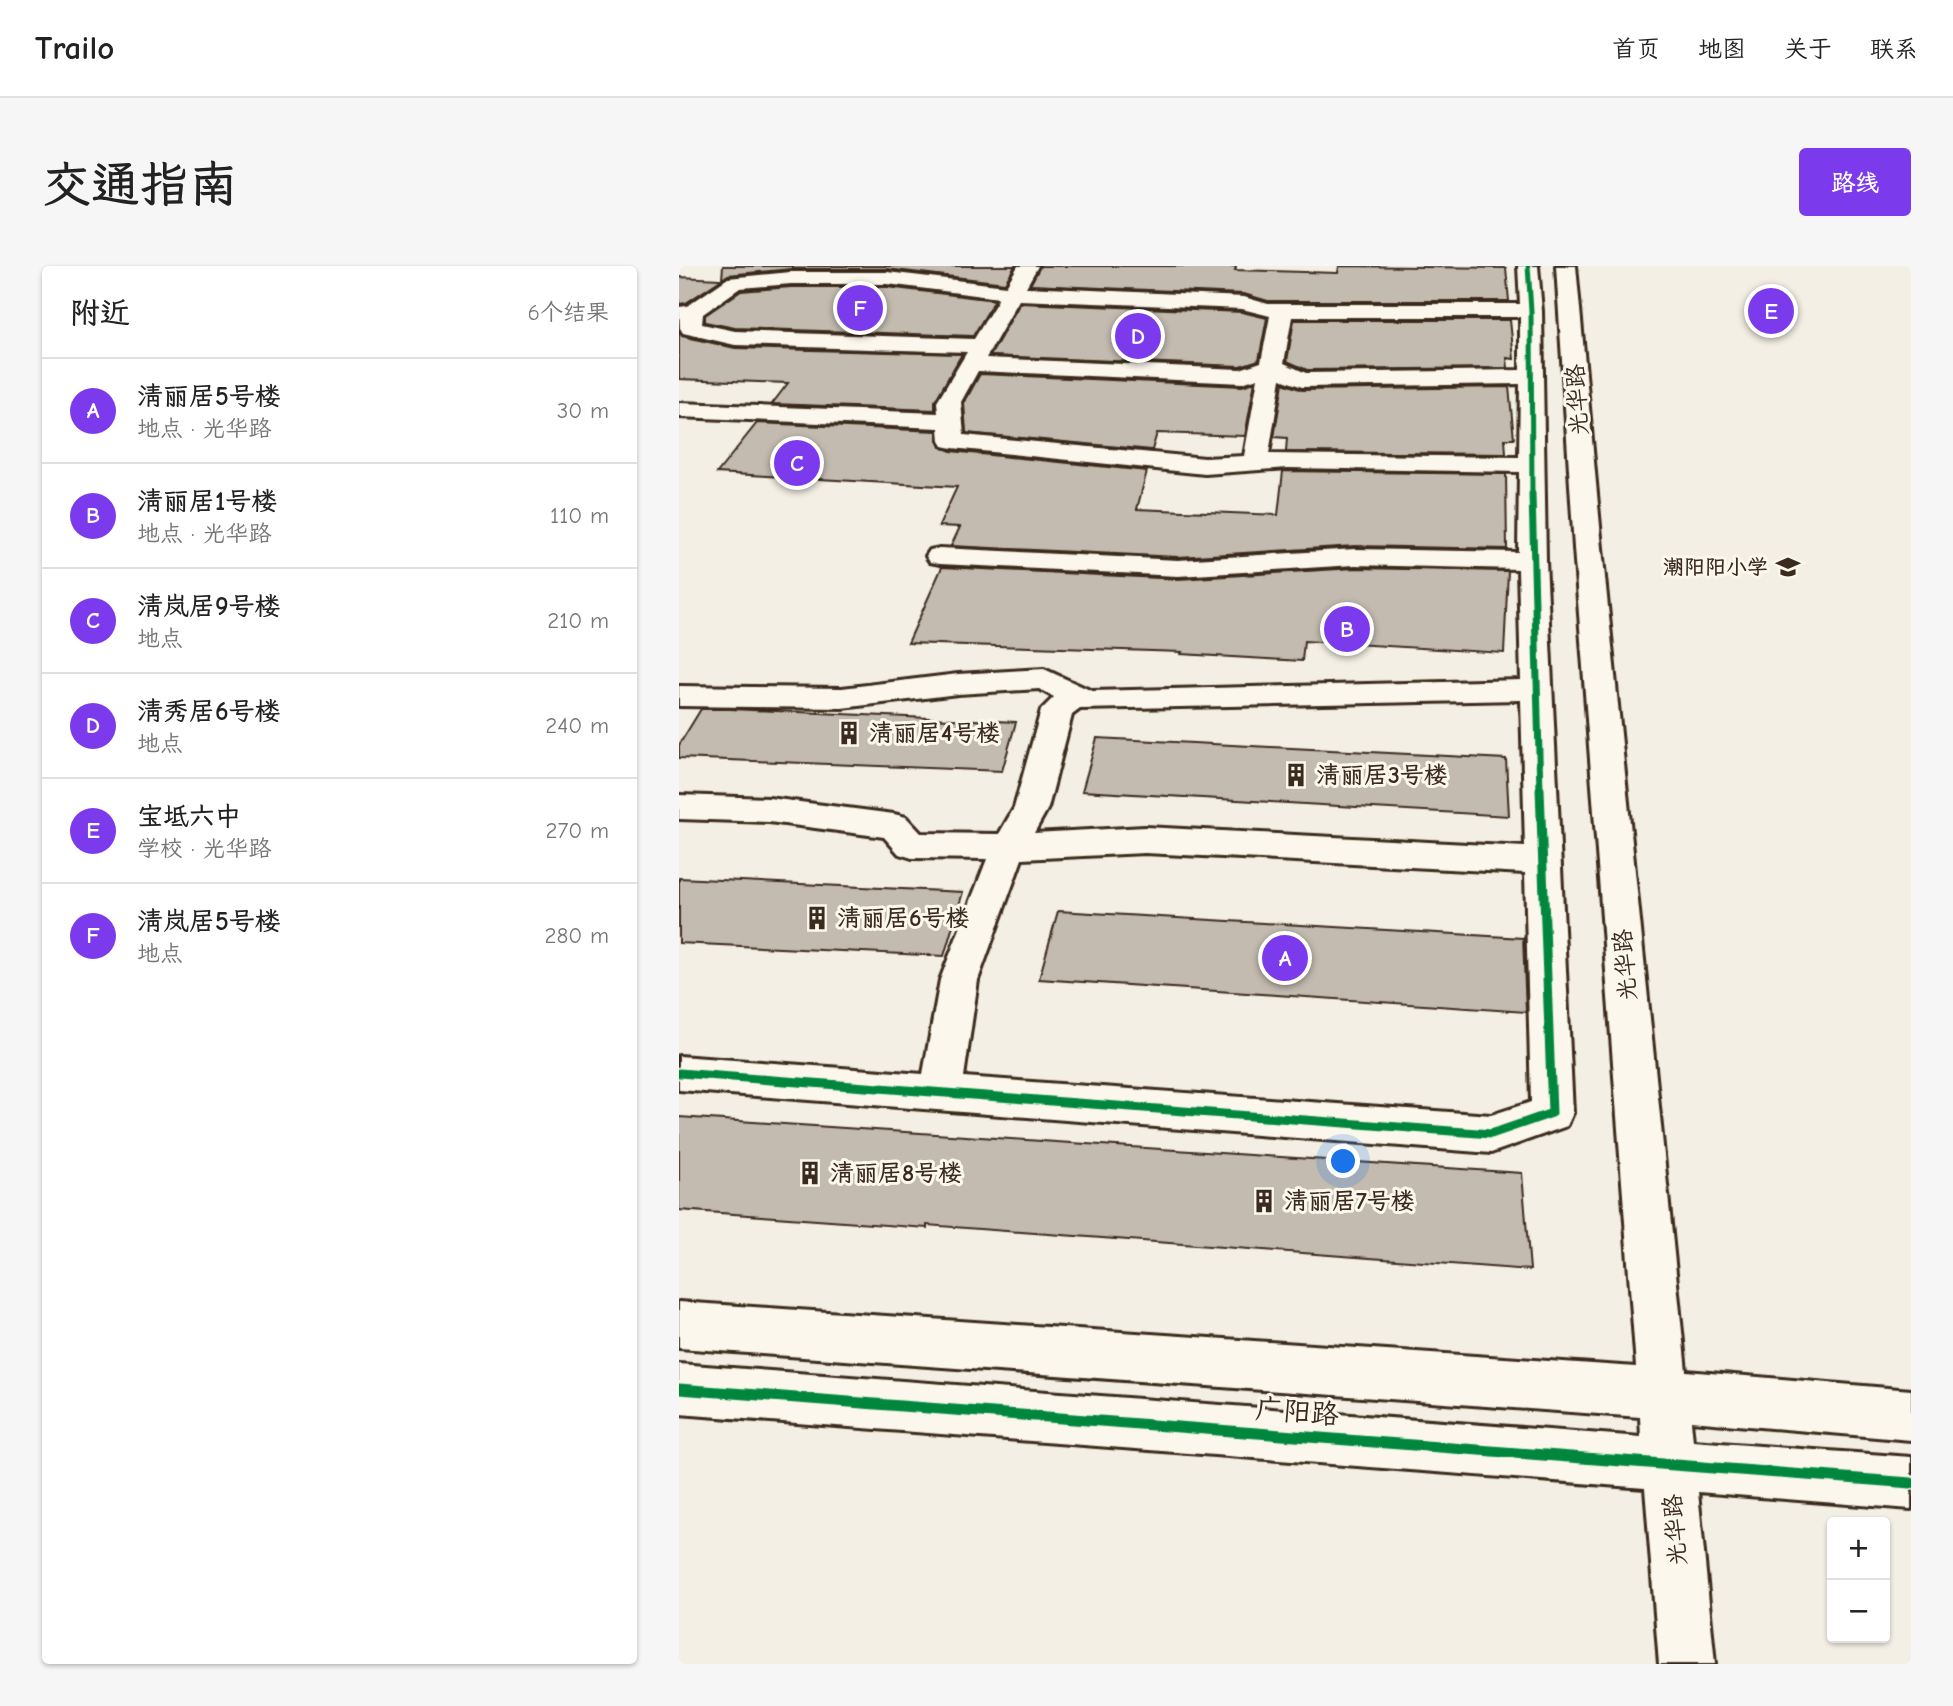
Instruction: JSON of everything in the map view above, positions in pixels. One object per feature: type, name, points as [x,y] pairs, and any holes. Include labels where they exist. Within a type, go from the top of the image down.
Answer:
[{"type":"street","points":[[1028,266],[949,402],[952,441],[1205,466],[1288,460],[1530,465]]},
{"type":"street","points":[[679,1073],[1491,1134],[1552,1113],[1532,561],[1531,310],[1528,266]]},
{"type":"street","name":"光华路","points":[[1566,266],[1588,548],[1687,1664]]},
{"type":"street","points":[[1531,310],[1267,310],[1244,303],[1012,293],[887,278],[791,278],[735,282],[686,312],[691,328],[735,338],[1242,376],[1272,366],[1302,380],[1531,377]]},
{"type":"street","points":[[1255,463],[1282,310]]},
{"type":"street","points":[[679,410],[951,421]]},
{"type":"street","points":[[940,556],[1178,568],[1355,557],[1532,561]]},
{"type":"street","points":[[679,696],[842,698],[958,684],[1044,679],[1087,701],[1537,690]]},
{"type":"street","points":[[941,1093],[959,980],[1009,848],[1031,808],[1056,710],[1077,696]]},
{"type":"street","points":[[679,807],[769,810],[894,826],[912,845],[1009,848],[1145,840],[1543,861]]},
{"type":"street","name":"广阳路","points":[[679,1325],[1663,1394],[1911,1415]]},
{"type":"street","name":"广阳路","points":[[679,1389],[1911,1483]]},
{"type":"building","points":[[723,266],[1015,266],[1005,283],[887,269],[791,269],[728,275],[722,279]]},
{"type":"building","points":[[1040,266],[1236,266],[1235,270],[1338,273],[1339,266],[1506,268],[1509,301],[1268,301],[1244,294],[1030,285]]},
{"type":"building","points":[[679,277],[722,279],[686,303],[679,304]]},
{"type":"building","points":[[791,287],[887,287],[995,300],[973,336],[735,328],[705,322],[705,315],[741,291]]},
{"type":"building","points":[[1020,303],[1242,312],[1267,318],[1259,360],[1240,366],[990,356]]},
{"type":"building","points":[[1294,320],[1510,320],[1514,359],[1507,358],[1508,368],[1307,370],[1287,361]]},
{"type":"building","points":[[679,331],[682,336],[735,348],[962,354],[935,401],[935,410],[772,404],[788,383],[679,379]]},
{"type":"building","points":[[980,374],[1242,386],[1255,382],[1245,436],[1157,433],[1152,450],[966,433],[964,403]]},
{"type":"building","points":[[1283,383],[1302,390],[1509,387],[1514,439],[1505,439],[1506,454],[1286,452],[1287,438],[1274,437]]},
{"type":"building","points":[[757,423],[937,431],[941,447],[951,451],[1147,471],[1137,509],[1278,515],[1283,471],[1506,474],[1507,549],[1355,546],[1178,557],[951,546],[960,527],[939,526],[957,487],[717,473]]},
{"type":"building","points":[[942,567],[1178,579],[1355,568],[1508,571],[1504,653],[1304,641],[1302,661],[1181,654],[1182,652],[908,643]]},
{"type":"building","name":"清丽居4号楼","points":[[701,709],[1016,722],[1002,771],[679,758],[679,745]]},
{"type":"building","name":"清丽居3号楼","points":[[1097,738],[1506,759],[1509,816],[1082,791]]},
{"type":"building","name":"清丽居6号楼","points":[[679,878],[963,892],[944,956],[679,943]]},
{"type":"building","points":[[1058,911],[1523,938],[1526,1012],[1039,979]]},
{"type":"building","name":"清丽居7号楼","points":[[679,1117],[1522,1173],[1530,1270],[927,1225],[927,1228],[679,1210]]},
{"type":"cycle path","points":[[679,1073],[1491,1134],[1552,1113],[1532,561],[1531,311],[1528,266]]},
{"type":"cycle path","points":[[679,1389],[1911,1483]]},
{"type":"place","name":"清岚居5号楼","points":[[860,308]]},
{"type":"place","name":"宝坻六中","points":[[1771,311]]},
{"type":"place","name":"清秀居6号楼","points":[[1138,336]]},
{"type":"place","name":"清岚居9号楼","points":[[797,463]]},
{"type":"place","name":"潮阳阳小学","points":[[1788,567]]},
{"type":"place","name":"清丽居1号楼","points":[[1347,629]]},
{"type":"place","name":"清丽居4号楼","points":[[849,733]]},
{"type":"place","name":"清丽居3号楼","points":[[1296,775]]},
{"type":"place","name":"清丽居6号楼","points":[[817,918]]},
{"type":"place","name":"清丽居5号楼","points":[[1285,958]]},
{"type":"place","name":"清丽居8号楼","points":[[810,1173]]},
{"type":"place","name":"清丽居7号楼","points":[[1264,1201]]}]
